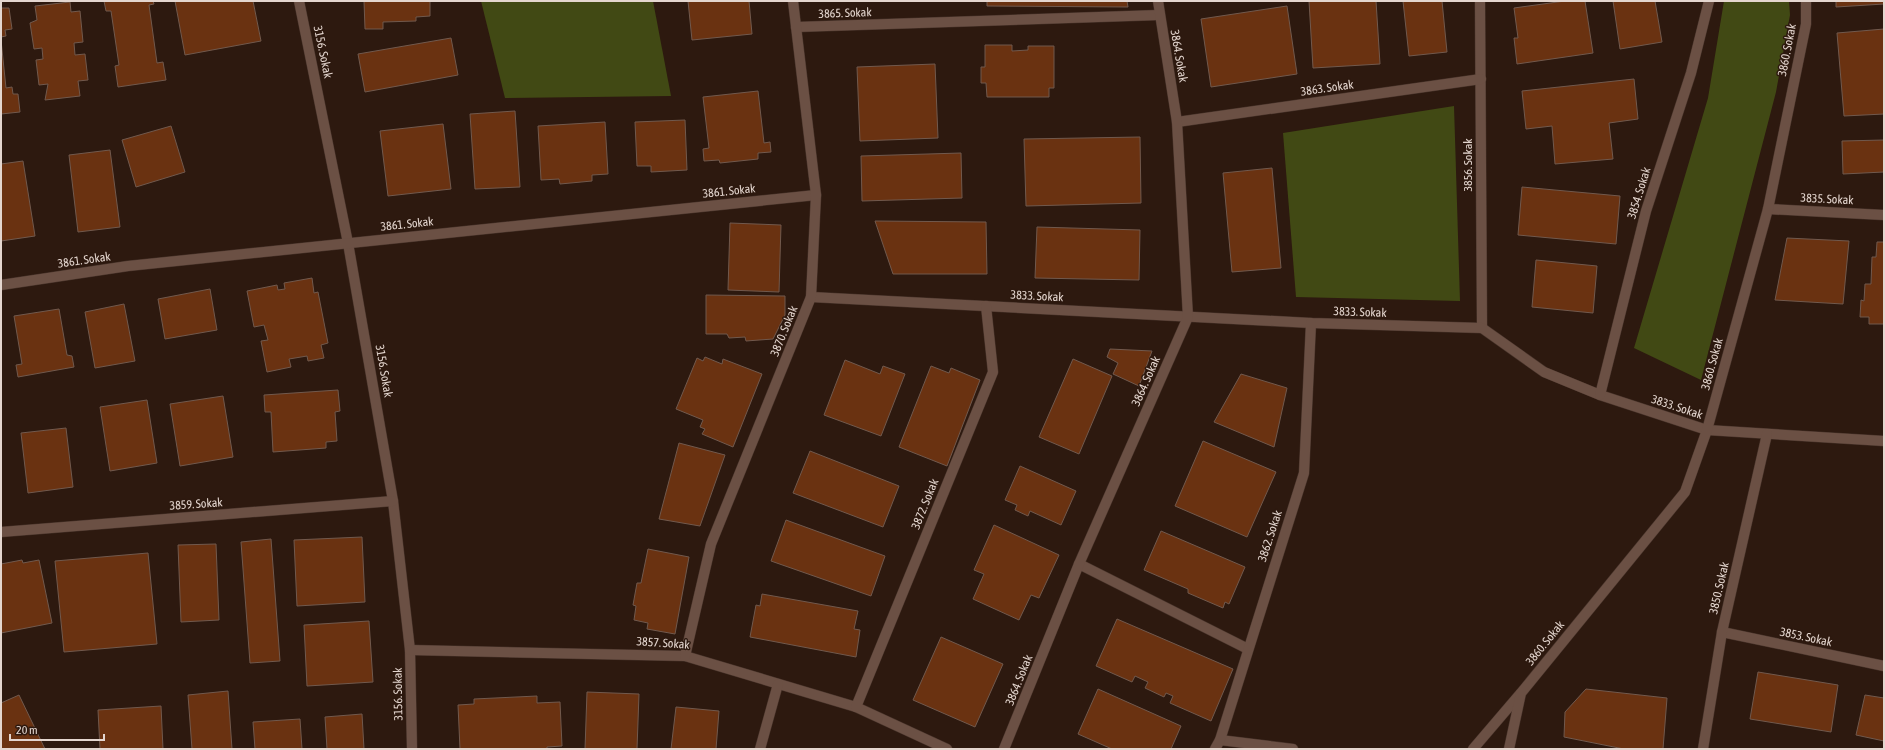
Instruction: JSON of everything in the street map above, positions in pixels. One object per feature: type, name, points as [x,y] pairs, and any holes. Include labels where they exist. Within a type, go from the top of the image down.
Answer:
[{"type":"street","name":"3156. Sokak","points":[[299,1],[348,243],[394,502],[410,650],[412,749]]},
{"type":"street","name":"3870. Sokak","points":[[685,656],[711,544],[811,297],[816,195],[793,1]]},
{"type":"street","name":"3864. Sokak","points":[[1004,749],[1079,564],[1188,317],[1177,122],[1158,1]]},
{"type":"street","name":"3856. Sokak","points":[[1480,1],[1482,328]]},
{"type":"street","name":"3854. Sokak","points":[[1600,395],[1646,211],[1691,73],[1709,1]]},
{"type":"street","name":"3860. Sokak","points":[[1509,749],[1521,693],[1685,492],[1707,430],[1768,209],[1806,24],[1806,1]]},
{"type":"street","name":"3865. Sokak","points":[[796,27],[1159,15]]},
{"type":"street","name":"3863. Sokak","points":[[1177,122],[1481,79]]},
{"type":"street","name":"3861. Sokak","points":[[1,285],[128,266],[816,195]]},
{"type":"street","name":"3835. Sokak","points":[[1768,209],[1884,215]]},
{"type":"street","name":"3833. Sokak","points":[[811,297],[1311,324],[1482,328],[1544,372],[1600,395],[1707,430],[1884,441]]},
{"type":"street","name":"3872. Sokak","points":[[856,707],[993,372],[986,306]]},
{"type":"street","name":"3862. Sokak","points":[[1218,745],[1304,473],[1311,324]]},
{"type":"street","name":"3850. Sokak","points":[[1702,749],[1722,632],[1767,434]]},
{"type":"street","name":"3859. Sokak","points":[[1,532],[394,502]]},
{"type":"street","points":[[1079,564],[1248,649]]},
{"type":"street","name":"3853. Sokak","points":[[1722,632],[1884,666]]},
{"type":"street","name":"3857. Sokak","points":[[410,650],[685,656],[856,707],[947,749]]},
{"type":"street","points":[[760,749],[778,684]]},
{"type":"street","points":[[1473,749],[1521,693]]},
{"type":"street","points":[[1218,745],[1293,749]]},
{"type":"green space","points":[[481,1],[653,1],[671,96],[505,98]]},
{"type":"green space","points":[[1724,1],[1789,1],[1790,15],[1776,92],[1701,380],[1634,348],[1708,98]]},
{"type":"green space","points":[[1454,106],[1460,301],[1296,297],[1283,133]]},
{"type":"building","points":[[104,1],[153,1],[154,4],[149,5],[157,63],[163,62],[166,80],[118,87],[115,66],[119,65],[111,11],[106,11]]},
{"type":"building","points":[[175,1],[253,1],[261,41],[185,55]]},
{"type":"building","points":[[364,1],[430,1],[430,16],[416,17],[416,21],[383,22],[383,29],[365,29]]},
{"type":"building","points":[[688,1],[749,1],[752,34],[692,40]]},
{"type":"building","points":[[987,1],[1127,1],[1128,7],[987,6]]},
{"type":"building","points":[[1309,1],[1376,1],[1380,64],[1313,68]]},
{"type":"building","points":[[1403,1],[1442,1],[1447,52],[1409,56]]},
{"type":"building","points":[[1565,1],[1585,1],[1593,53],[1517,64],[1514,38],[1518,38],[1514,8]]},
{"type":"building","points":[[1613,1],[1655,1],[1662,42],[1620,49]]},
{"type":"building","points":[[1836,1],[1884,1],[1884,4],[1836,7]]},
{"type":"building","points":[[70,2],[71,12],[80,11],[83,42],[74,43],[75,55],[85,54],[88,80],[78,81],[80,96],[45,100],[48,84],[39,85],[36,60],[43,59],[42,48],[34,49],[30,23],[37,20],[35,6]]},
{"type":"building","points":[[1287,6],[1297,74],[1211,87],[1201,19]]},
{"type":"building","points":[[1,8],[9,8],[12,29],[5,30],[6,36],[1,37]]},
{"type":"building","points":[[1884,29],[1884,114],[1844,116],[1837,33]]},
{"type":"building","points":[[451,38],[458,75],[365,92],[358,54]]},
{"type":"building","points":[[1,40],[6,88],[12,87],[13,94],[18,94],[20,112],[1,114]]},
{"type":"building","points":[[985,45],[1012,45],[1012,51],[1028,50],[1028,46],[1054,46],[1054,88],[1049,88],[1049,97],[987,97],[986,83],[981,83],[981,67],[985,67]]},
{"type":"building","points":[[935,64],[938,138],[860,141],[857,67]]},
{"type":"building","points":[[1634,79],[1638,119],[1609,123],[1613,159],[1555,164],[1552,126],[1526,129],[1522,91]]},
{"type":"building","points":[[758,91],[764,143],[770,142],[771,152],[758,153],[758,159],[720,163],[719,160],[704,161],[703,149],[709,148],[703,97]]},
{"type":"building","points":[[515,111],[520,187],[475,189],[470,114]]},
{"type":"building","points":[[685,120],[687,170],[651,172],[651,166],[637,166],[635,122]]},
{"type":"building","points":[[605,122],[608,174],[592,175],[592,181],[560,184],[559,179],[541,180],[538,126]]},
{"type":"building","points":[[443,124],[451,189],[388,196],[380,131]]},
{"type":"building","points":[[171,126],[185,172],[136,187],[122,140]]},
{"type":"building","points":[[1140,137],[1141,203],[1026,206],[1024,139]]},
{"type":"building","points":[[1884,140],[1884,172],[1843,174],[1842,141]]},
{"type":"building","points":[[110,150],[120,227],[78,232],[69,155]]},
{"type":"building","points":[[961,153],[962,198],[862,201],[861,156]]},
{"type":"building","points":[[23,161],[35,236],[1,241],[1,164]]},
{"type":"building","points":[[1272,168],[1281,268],[1232,272],[1223,173]]},
{"type":"building","points":[[1522,187],[1620,196],[1616,244],[1518,235]]},
{"type":"building","points":[[875,221],[986,222],[987,274],[893,274]]},
{"type":"building","points":[[730,223],[781,225],[779,292],[728,290]]},
{"type":"building","points":[[1037,227],[1140,230],[1139,280],[1035,278]]},
{"type":"building","points":[[1787,238],[1849,241],[1843,304],[1775,300]]},
{"type":"building","points":[[1877,242],[1884,242],[1884,324],[1869,324],[1869,317],[1860,317],[1861,300],[1864,301],[1865,284],[1871,284],[1872,257],[1876,257]]},
{"type":"building","points":[[1536,260],[1597,266],[1593,313],[1532,307]]},
{"type":"building","points":[[312,278],[314,293],[318,292],[328,343],[321,345],[324,358],[308,361],[307,356],[289,359],[291,367],[267,372],[261,341],[268,340],[264,325],[254,327],[247,291],[277,285],[278,290],[285,289],[284,283]]},
{"type":"building","points":[[210,289],[217,330],[165,339],[158,299]]},
{"type":"building","points":[[706,295],[785,296],[785,315],[773,339],[746,341],[745,337],[729,338],[727,334],[706,334]]},
{"type":"building","points":[[124,304],[135,361],[95,368],[85,312]]},
{"type":"building","points":[[59,309],[67,355],[72,356],[74,367],[18,377],[16,365],[22,364],[14,316]]},
{"type":"building","points":[[1110,349],[1152,351],[1139,386],[1113,374],[1118,363],[1107,357]]},
{"type":"building","points":[[705,357],[722,364],[723,359],[762,374],[733,447],[702,434],[705,429],[700,427],[703,420],[676,409],[697,358],[703,361]]},
{"type":"building","points":[[1073,359],[1112,376],[1079,454],[1039,437]]},
{"type":"building","points":[[845,360],[880,374],[883,366],[905,374],[881,436],[824,415]]},
{"type":"building","points":[[931,366],[949,373],[951,368],[980,380],[947,466],[899,447]]},
{"type":"building","points":[[1241,374],[1287,388],[1274,447],[1214,422]]},
{"type":"building","points":[[338,390],[340,411],[335,412],[337,441],[326,442],[326,448],[273,452],[271,412],[265,412],[264,395]]},
{"type":"building","points":[[223,396],[233,457],[180,466],[170,404]]},
{"type":"building","points":[[147,400],[157,463],[110,471],[100,407]]},
{"type":"building","points":[[66,428],[73,487],[28,493],[21,433]]},
{"type":"building","points":[[1203,441],[1276,472],[1247,537],[1175,506]]},
{"type":"building","points":[[679,443],[725,455],[700,526],[659,519]]},
{"type":"building","points":[[810,451],[899,486],[883,527],[793,493]]},
{"type":"building","points":[[1020,466],[1076,491],[1061,525],[1030,511],[1028,516],[1015,510],[1017,505],[1005,500]]},
{"type":"building","points":[[786,520],[885,556],[871,596],[771,561]]},
{"type":"building","points":[[994,525],[1059,555],[1039,598],[1031,595],[1019,620],[973,599],[984,574],[974,570]]},
{"type":"building","points":[[1161,531],[1245,567],[1229,604],[1225,602],[1223,608],[1188,593],[1188,589],[1144,570]]},
{"type":"building","points":[[362,537],[365,602],[297,606],[294,540]]},
{"type":"building","points":[[271,539],[280,661],[250,663],[241,542]]},
{"type":"building","points":[[216,544],[219,620],[181,622],[178,545]]},
{"type":"building","points":[[648,549],[689,557],[675,634],[647,629],[648,623],[634,620],[636,606],[633,605],[637,583],[641,583]]},
{"type":"building","points":[[148,553],[157,644],[64,652],[55,561]]},
{"type":"building","points":[[22,560],[23,563],[39,560],[52,623],[1,633],[1,564]]},
{"type":"building","points":[[762,594],[858,611],[854,629],[860,630],[856,657],[750,637],[756,605],[760,606]]},
{"type":"building","points":[[1117,619],[1233,669],[1211,721],[1170,703],[1173,696],[1166,693],[1164,697],[1145,688],[1148,682],[1135,676],[1132,682],[1096,666]]},
{"type":"building","points":[[369,621],[373,682],[307,686],[304,625]]},
{"type":"building","points":[[941,637],[1003,664],[975,727],[913,700]]},
{"type":"building","points":[[1758,672],[1838,685],[1831,732],[1750,719]]},
{"type":"building","points":[[1098,689],[1181,726],[1171,749],[1112,749],[1078,734]]},
{"type":"building","points":[[1586,689],[1667,698],[1663,749],[1624,749],[1564,737],[1565,712]]},
{"type":"building","points":[[228,691],[232,749],[192,749],[188,695]]},
{"type":"building","points":[[587,692],[639,694],[637,749],[585,749]]},
{"type":"building","points":[[19,695],[45,749],[1,749],[1,703]]},
{"type":"building","points":[[1865,695],[1884,698],[1884,741],[1856,735]]},
{"type":"building","points":[[537,696],[537,703],[560,702],[562,746],[547,747],[547,749],[460,749],[458,705],[474,704],[474,699]]},
{"type":"building","points":[[161,706],[163,749],[100,749],[98,710]]},
{"type":"building","points":[[676,707],[719,711],[716,749],[671,749]]},
{"type":"building","points":[[362,714],[364,749],[327,749],[325,717]]},
{"type":"building","points":[[300,719],[302,749],[255,749],[253,722]]}]
